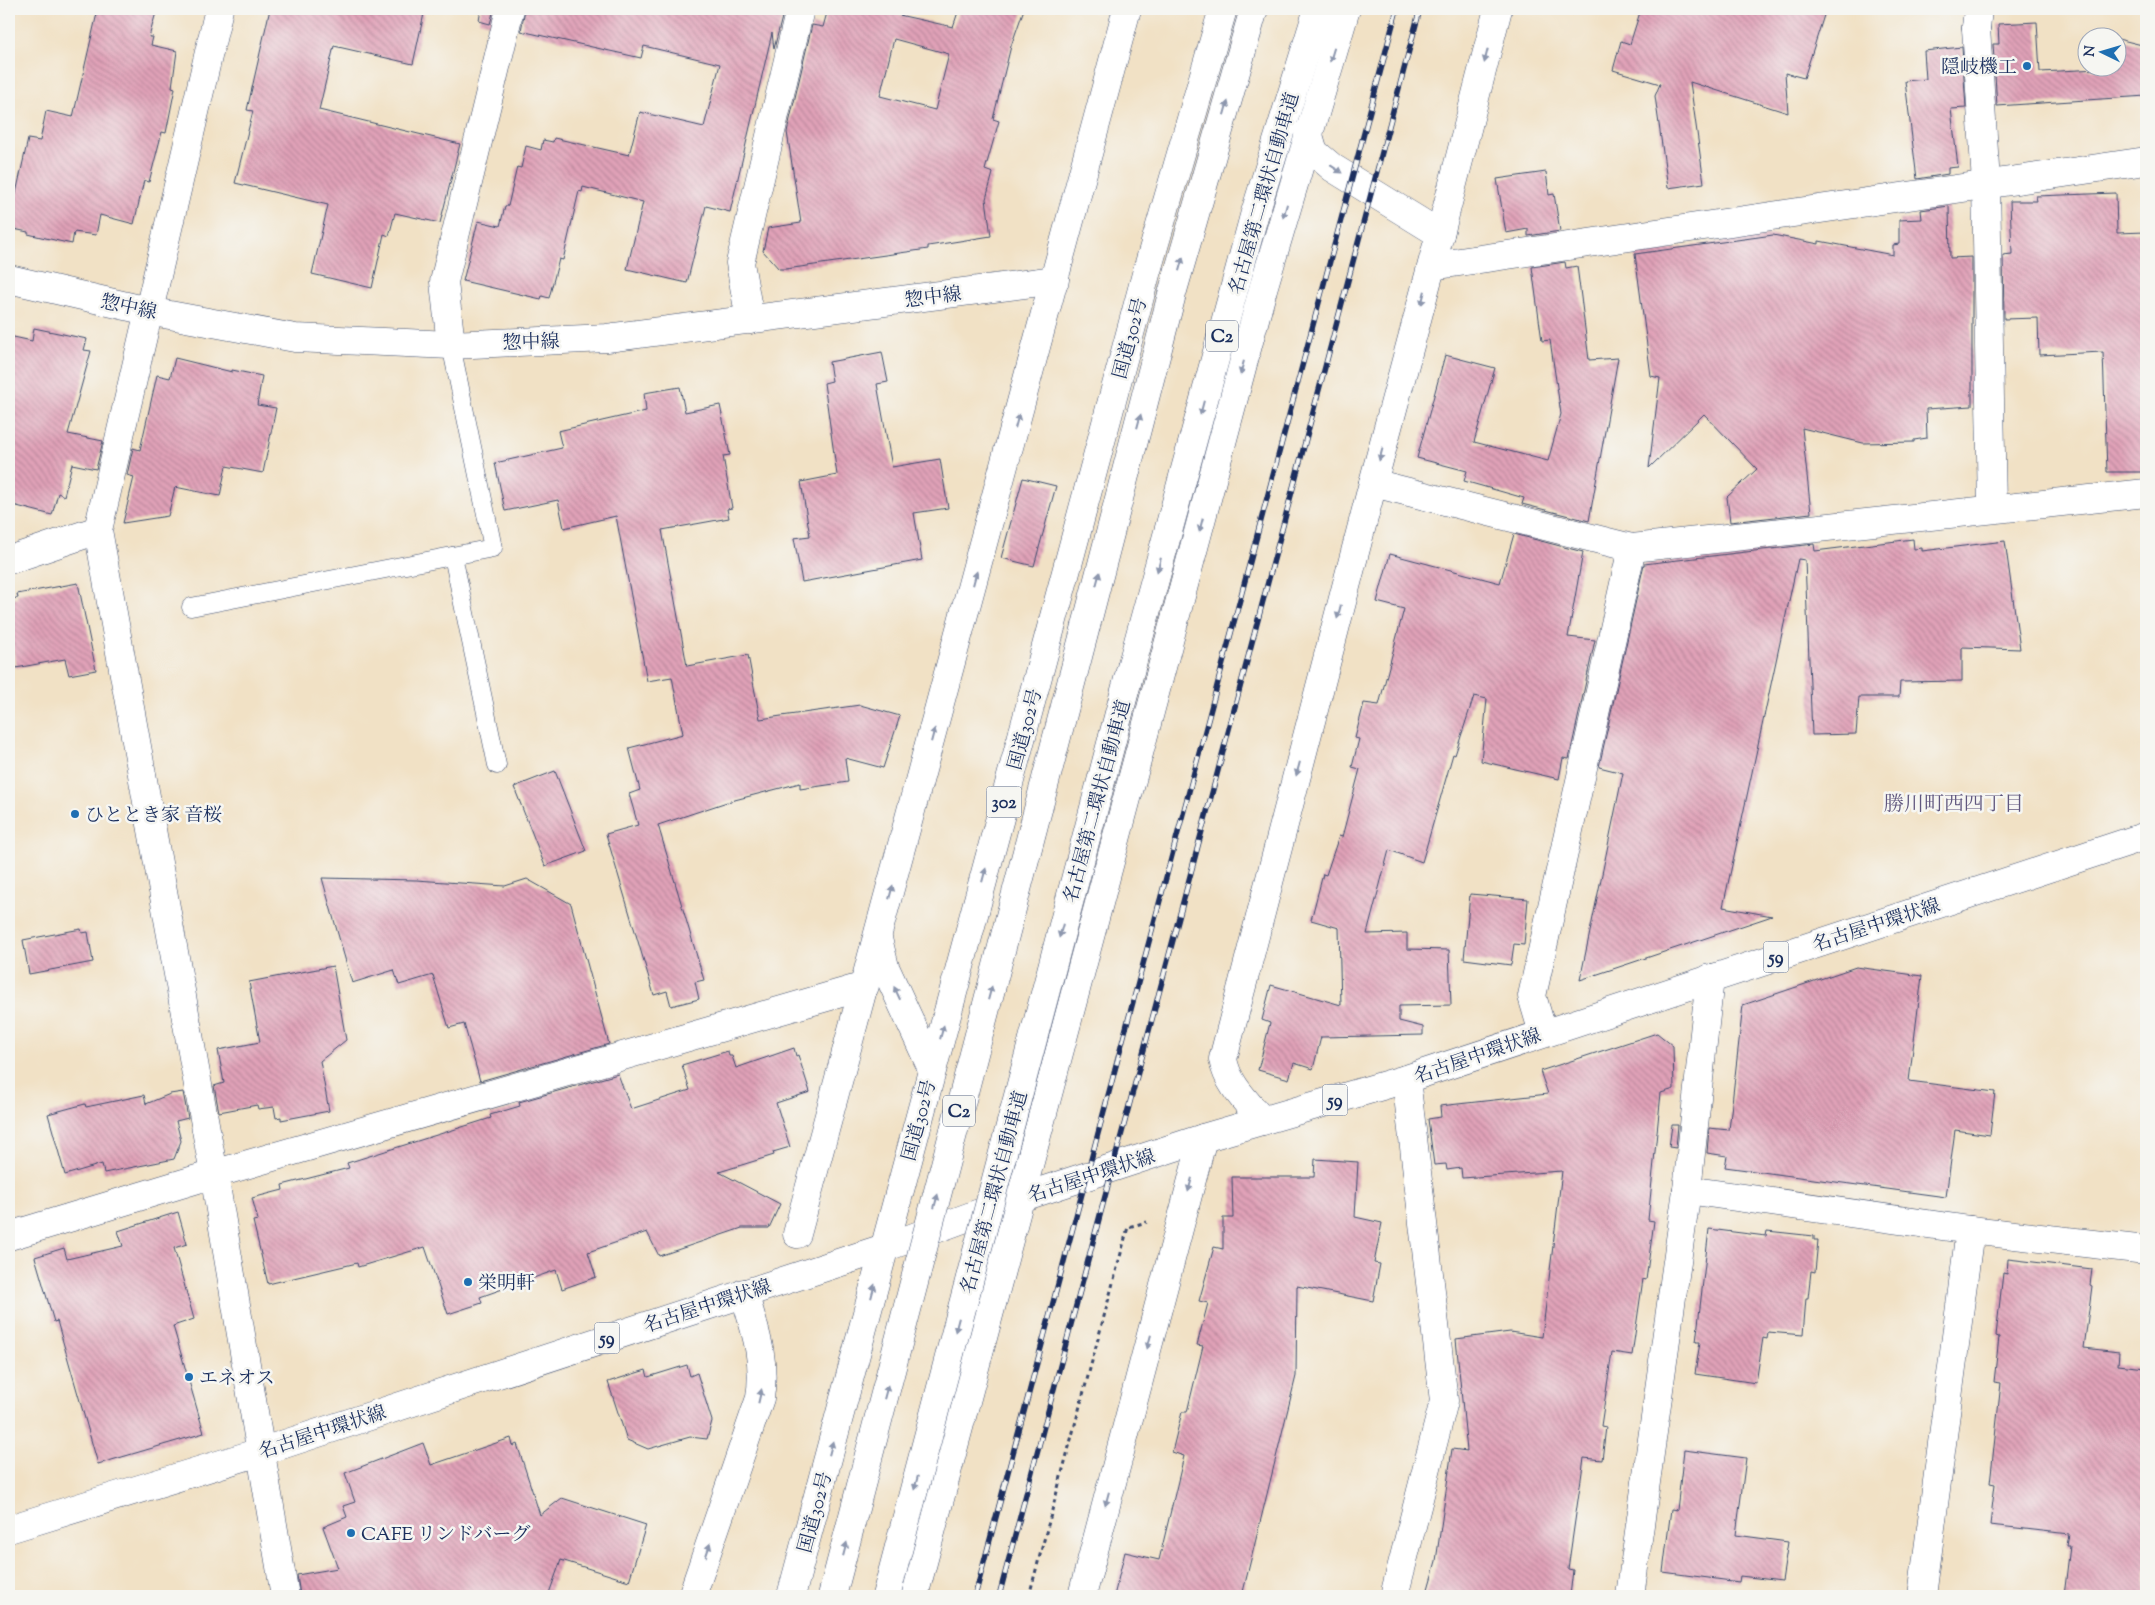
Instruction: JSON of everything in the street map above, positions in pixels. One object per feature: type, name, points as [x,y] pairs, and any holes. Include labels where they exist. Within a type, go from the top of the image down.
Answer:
[{"type":"main road","points":[[220,9],[98,530],[214,1174],[285,1596]]},
{"type":"main road","points":[[451,345],[444,282],[510,9]]},
{"type":"main road","points":[[750,320],[740,263],[800,9]]},
{"type":"main road","points":[[797,1234],[1127,9]]},
{"type":"main road","name":"国道302号","points":[[792,1596],[1146,274],[1223,9]]},
{"type":"main road","name":"C2","points":[[832,1596],[1172,294],[1254,9]]},
{"type":"main road","name":"名古屋第二環状自動車道","points":[[886,1596],[1132,664],[1254,216],[1318,9]]},
{"type":"main road","points":[[914,1596],[1023,1197],[1263,289],[1346,9]]},
{"type":"main road","points":[[1263,1121],[1230,1081],[1225,1072],[1223,1059],[1498,9]]},
{"type":"main road","points":[[1977,18],[1986,184],[1992,508]]},
{"type":"main road","points":[[1308,132],[1314,152],[1333,168],[1440,234]]},
{"type":"main road","points":[[1432,266],[2146,161]]},
{"type":"main road","name":"惣中線","points":[[9,279],[148,311],[295,338],[451,345],[607,338],[1055,280]]},
{"type":"main road","points":[[1373,483],[1632,548],[2146,493]]},
{"type":"main road","points":[[9,560],[98,530]]},
{"type":"main road","points":[[1543,1033],[1532,996],[1632,548]]},
{"type":"main road","name":"名古屋中環状線","points":[[9,1530],[260,1452],[884,1248],[1023,1197],[1203,1138],[1406,1079],[2146,836]]},
{"type":"main road","points":[[878,939],[885,967],[932,1070]]},
{"type":"main road","points":[[1630,1596],[1687,1190],[1710,978]]},
{"type":"main road","points":[[9,1236],[214,1174],[865,986]]},
{"type":"main road","points":[[1394,1596],[1444,1401],[1406,1079]]},
{"type":"main road","points":[[1082,1596],[1203,1138]]},
{"type":"main road","points":[[1687,1190],[1970,1230],[2146,1250]]},
{"type":"main road","points":[[1922,1596],[1970,1230]]},
{"type":"main road","points":[[692,1596],[760,1398],[763,1378],[762,1353],[744,1293]]},
{"type":"lane","points":[[191,607],[493,548],[451,345]]},
{"type":"lane","points":[[453,556],[498,765]]},
{"type":"path","points":[[1029,1596],[1128,1227],[1183,1212]]},
{"type":"building","points":[[98,9],[157,9],[149,37],[153,37],[151,45],[177,51],[172,87],[175,88],[166,133],[162,132],[149,182],[144,180],[134,224],[100,215],[96,235],[74,232],[72,244],[28,234],[28,232],[9,228],[9,225],[28,139],[40,141],[46,111],[73,117]]},
{"type":"building","points":[[270,9],[425,9],[413,64],[334,46],[319,110],[460,144],[440,223],[395,213],[389,236],[384,234],[372,288],[312,274],[328,205],[235,183],[253,111],[247,110]]},
{"type":"building","points":[[481,9],[494,9],[490,24],[479,21]]},
{"type":"building","points":[[525,9],[747,9],[782,17],[774,49],[772,33],[730,212],[706,206],[687,283],[627,269],[643,202],[583,187],[582,192],[579,191],[563,260],[559,259],[549,298],[542,296],[541,299],[463,281],[478,221],[500,226],[505,206],[508,206],[517,167],[521,168],[526,146],[541,150],[543,140],[553,142],[554,138],[629,155],[640,112],[704,127],[720,64],[644,46],[641,58],[521,31]]},
{"type":"building","points":[[828,9],[885,9],[900,12],[899,15],[953,27],[959,9],[1024,9],[1011,46],[993,119],[999,121],[985,170],[993,173],[986,199],[991,236],[928,246],[928,249],[786,269],[779,269],[763,251],[768,228],[801,223],[787,132],[812,25],[823,27]],"holes":[[[894,39],[949,54],[935,110],[880,96]]]},
{"type":"building","points":[[1641,9],[1826,9],[1804,78],[1785,73],[1788,113],[1690,82],[1704,183],[1668,188],[1655,96],[1660,84],[1613,70],[1621,41],[1630,44]]},
{"type":"building","points":[[2037,22],[2040,72],[2078,70],[2078,78],[2128,78],[2128,42],[2146,46],[2146,96],[1997,106],[1993,44],[1999,44],[1998,24]]},
{"type":"building","points":[[1962,47],[1966,108],[1951,109],[1958,167],[1948,168],[1948,174],[1917,179],[1905,81],[1926,79],[1924,51]]},
{"type":"building","points":[[1546,172],[1549,195],[1554,194],[1560,231],[1528,236],[1528,229],[1506,233],[1497,179]]},
{"type":"building","points":[[2116,193],[2117,233],[2146,232],[2146,472],[2107,472],[2103,352],[2039,355],[2038,318],[2004,319],[2003,255],[2012,254],[2010,201],[2037,201],[2036,196]]},
{"type":"building","points":[[1949,206],[1950,258],[1972,257],[1972,406],[1926,409],[1927,438],[1914,440],[1914,442],[1863,443],[1802,428],[1811,513],[1730,522],[1727,497],[1757,469],[1704,414],[1649,468],[1660,378],[1651,376],[1635,254],[1773,235],[1819,244],[1819,241],[1893,255],[1893,245],[1899,244],[1899,220],[1922,219],[1921,210]]},
{"type":"building","points":[[1565,262],[1566,268],[1577,266],[1589,360],[1618,358],[1589,521],[1522,504],[1524,498],[1464,481],[1467,471],[1417,458],[1445,355],[1495,368],[1474,442],[1548,461],[1561,414],[1550,340],[1542,341],[1532,267]]},
{"type":"building","points":[[34,328],[87,339],[84,350],[91,351],[68,434],[103,441],[96,469],[72,464],[64,496],[58,493],[52,515],[9,504],[9,336],[32,341]]},
{"type":"building","points":[[882,352],[888,382],[877,384],[892,467],[940,459],[948,508],[914,513],[922,560],[802,582],[794,538],[810,536],[801,482],[837,475],[824,383],[832,381],[829,362]]},
{"type":"building","points":[[175,358],[232,372],[232,370],[262,376],[257,405],[276,408],[263,473],[226,466],[220,496],[175,487],[168,516],[123,523],[134,477],[127,475],[133,448],[140,450],[157,375],[170,378]]},
{"type":"building","points":[[680,387],[685,412],[720,405],[730,455],[723,456],[732,508],[727,509],[729,518],[662,530],[687,666],[748,655],[760,719],[860,705],[900,716],[883,768],[845,758],[848,782],[800,789],[800,783],[727,802],[658,825],[704,980],[695,982],[699,999],[671,1006],[667,991],[654,995],[606,834],[638,825],[629,794],[640,790],[629,748],[683,734],[672,677],[647,681],[616,516],[564,528],[558,500],[505,511],[495,463],[562,448],[558,431],[646,411],[644,393]]},
{"type":"building","points":[[1023,478],[1056,486],[1034,566],[1001,558]]},
{"type":"building","points":[[1514,534],[1583,552],[1568,637],[1595,640],[1569,759],[1563,758],[1559,779],[1481,761],[1487,699],[1474,696],[1455,755],[1453,754],[1422,862],[1389,850],[1367,934],[1407,933],[1407,949],[1449,950],[1451,1005],[1399,1006],[1399,1021],[1423,1027],[1423,1035],[1321,1037],[1313,1069],[1294,1063],[1289,1079],[1258,1070],[1270,1023],[1262,1020],[1271,985],[1341,1005],[1339,928],[1311,920],[1323,874],[1326,875],[1339,836],[1342,837],[1360,769],[1352,767],[1359,739],[1355,738],[1364,703],[1379,705],[1404,609],[1377,602],[1390,554],[1500,583]]},
{"type":"building","points":[[1913,539],[1914,549],[1922,548],[1922,551],[2005,541],[2020,649],[1962,647],[1962,681],[1900,682],[1899,697],[1859,697],[1856,734],[1812,735],[1805,560],[1798,559],[1723,907],[1772,916],[1580,980],[1623,773],[1599,767],[1644,564],[1814,544],[1815,551]]},
{"type":"building","points":[[78,583],[96,670],[69,675],[65,659],[16,668],[9,623],[9,599],[18,598],[17,594]]},
{"type":"building","points":[[555,771],[586,851],[545,866],[514,787]]},
{"type":"building","points":[[322,878],[416,880],[505,886],[527,879],[571,904],[609,1044],[480,1081],[464,1024],[449,1028],[433,975],[399,985],[394,970],[352,983]]},
{"type":"building","points":[[1470,894],[1528,899],[1524,945],[1514,944],[1511,965],[1464,959]]},
{"type":"building","points":[[81,929],[82,933],[88,932],[93,962],[29,974],[23,940]]},
{"type":"building","points":[[333,966],[346,1040],[320,1061],[329,1111],[281,1120],[281,1117],[276,1118],[274,1107],[258,1109],[257,1105],[219,1112],[214,1086],[224,1083],[218,1050],[260,1042],[249,982]]},
{"type":"building","points":[[1856,967],[1922,976],[1909,1081],[1995,1092],[1990,1135],[1955,1130],[1946,1197],[1725,1167],[1727,1156],[1707,1153],[1709,1128],[1729,1130],[1743,1005]]},
{"type":"building","points":[[1657,1033],[1673,1046],[1674,1089],[1661,1093],[1648,1220],[1654,1221],[1646,1280],[1643,1279],[1632,1355],[1612,1352],[1601,1426],[1606,1427],[1602,1460],[1584,1458],[1568,1569],[1573,1570],[1570,1596],[1426,1596],[1436,1561],[1452,1449],[1467,1451],[1456,1339],[1510,1332],[1542,1337],[1562,1171],[1462,1178],[1461,1168],[1447,1170],[1446,1164],[1434,1165],[1428,1119],[1441,1117],[1440,1106],[1548,1094],[1540,1071]]},
{"type":"building","points":[[794,1048],[810,1092],[776,1103],[790,1147],[773,1152],[774,1155],[719,1172],[780,1204],[769,1228],[742,1228],[659,1256],[647,1232],[588,1252],[596,1277],[562,1289],[556,1270],[480,1297],[482,1303],[448,1314],[425,1247],[358,1267],[357,1263],[268,1284],[253,1221],[258,1220],[252,1198],[283,1190],[282,1185],[349,1168],[347,1163],[491,1118],[490,1115],[520,1106],[519,1102],[618,1074],[631,1109],[690,1090],[682,1065],[728,1051],[736,1068]]},
{"type":"building","points":[[183,1092],[188,1118],[176,1121],[181,1141],[174,1159],[104,1173],[102,1164],[65,1175],[48,1114],[85,1104],[86,1107],[144,1095],[146,1104],[170,1094]]},
{"type":"building","points":[[1672,1125],[1678,1125],[1676,1148],[1669,1147]]},
{"type":"building","points":[[1315,1159],[1358,1162],[1355,1217],[1382,1223],[1374,1263],[1380,1264],[1373,1301],[1297,1286],[1296,1376],[1242,1596],[1114,1596],[1125,1552],[1159,1560],[1184,1456],[1172,1452],[1182,1412],[1187,1412],[1203,1346],[1197,1345],[1208,1303],[1199,1301],[1214,1247],[1223,1249],[1223,1218],[1233,1218],[1232,1177],[1314,1177]]},
{"type":"building","points":[[178,1212],[187,1244],[174,1248],[194,1319],[173,1326],[204,1433],[98,1464],[57,1321],[54,1322],[35,1257],[64,1248],[67,1259],[123,1246],[118,1231]]},
{"type":"building","points":[[1709,1229],[1766,1236],[1767,1231],[1814,1236],[1814,1240],[1818,1240],[1815,1272],[1811,1271],[1808,1298],[1806,1298],[1803,1335],[1768,1332],[1767,1339],[1763,1338],[1756,1383],[1695,1374],[1700,1342],[1696,1342]]},
{"type":"building","points":[[2008,1259],[2092,1269],[2090,1285],[2092,1286],[2084,1348],[2119,1352],[2118,1365],[2146,1368],[2146,1596],[2064,1596],[2070,1546],[2067,1546],[2069,1534],[1990,1525],[1995,1484],[1990,1483],[2001,1383],[1994,1382],[1999,1337],[1996,1336],[2003,1273],[2007,1274]]},
{"type":"building","points":[[687,1365],[690,1376],[697,1373],[712,1421],[707,1439],[690,1437],[648,1449],[627,1440],[608,1382],[646,1370],[648,1377]]},
{"type":"building","points":[[511,1438],[513,1446],[517,1444],[540,1515],[562,1498],[646,1525],[629,1581],[561,1560],[548,1596],[300,1596],[297,1575],[338,1568],[323,1527],[347,1517],[343,1506],[355,1502],[345,1473],[423,1443],[431,1465]]},
{"type":"building","points":[[1684,1450],[1746,1458],[1736,1535],[1788,1542],[1782,1581],[1740,1576],[1739,1582],[1663,1572],[1671,1509],[1677,1510]]},
{"type":"railway","points":[[975,1596],[1397,9]]},
{"type":"railway","points":[[999,1596],[1420,9]]},
{"type":"place","name":"隠岐機工","points":[[2027,66]]},
{"type":"place","name":"ひととき家 音桜","points":[[75,814]]},
{"type":"place","name":"栄明軒","points":[[468,1282]]},
{"type":"place","name":"エネオス","points":[[189,1377]]},
{"type":"place","name":"CAFE リンドバーグ","points":[[351,1533]]},
{"type":"district","name":"勝川町西四丁目","points":[[1954,803]]}]
